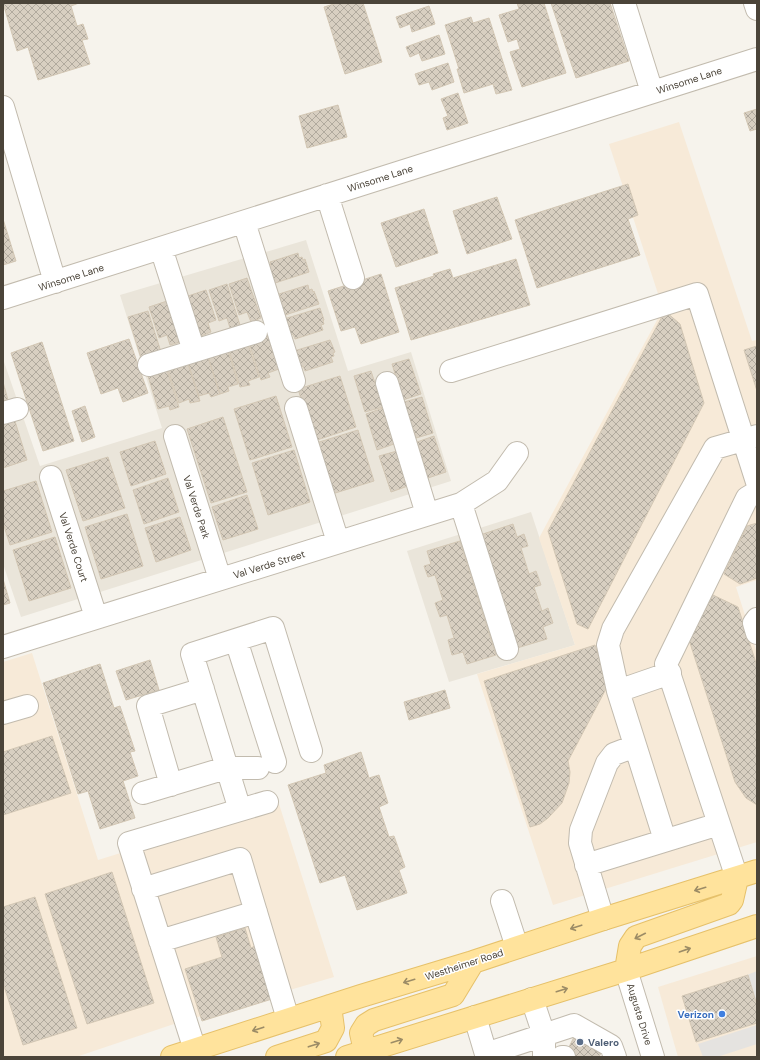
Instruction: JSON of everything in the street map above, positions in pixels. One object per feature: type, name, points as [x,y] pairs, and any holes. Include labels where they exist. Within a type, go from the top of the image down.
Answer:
[{"type":"main road","name":"Westheimer Road","points":[[172,1057],[747,874]]},
{"type":"main road","points":[[626,970],[630,946],[636,937],[729,904],[747,874]]},
{"type":"main road","points":[[356,1054],[626,970],[757,926]]},
{"type":"main road","points":[[356,1054],[361,1033],[366,1025],[374,1020],[453,995],[473,962]]},
{"type":"main road","points":[[277,1057],[326,1041],[333,1028],[330,1006]]},
{"type":"street","points":[[624,3],[652,92]]},
{"type":"street","points":[[755,3],[757,9]]},
{"type":"street","name":"Winsome Lane","points":[[3,298],[757,58]]},
{"type":"street","points":[[3,107],[55,282]]},
{"type":"street","points":[[327,195],[353,278]]},
{"type":"street","points":[[244,222],[294,381]]},
{"type":"street","points":[[161,248],[194,351]]},
{"type":"street","points":[[451,372],[697,294],[750,438],[757,482]]},
{"type":"street","points":[[149,365],[256,332]]},
{"type":"street","points":[[387,383],[427,514]]},
{"type":"street","points":[[296,408],[338,542]]},
{"type":"street","name":"Val Verde Park","points":[[175,436],[220,579]]},
{"type":"street","points":[[665,840],[618,691],[608,645],[614,629],[715,448],[750,438]]},
{"type":"street","name":"Val Verde Street","points":[[3,646],[461,504],[496,481],[517,453]]},
{"type":"street","name":"Val Verde Court","points":[[52,477],[96,617]]},
{"type":"street","points":[[747,874],[719,824],[666,664],[747,498],[757,492]]},
{"type":"street","points":[[461,504],[507,649]]},
{"type":"street","points":[[757,619],[754,623],[757,633]]},
{"type":"street","points":[[240,810],[192,654],[273,628],[311,751]]},
{"type":"street","points":[[143,793],[226,768],[267,765],[236,640]]},
{"type":"street","points":[[618,691],[670,673]]},
{"type":"street","points":[[171,785],[148,706],[203,689]]},
{"type":"street","points":[[3,713],[27,706]]},
{"type":"street","points":[[603,919],[580,843],[581,830],[607,763],[614,754],[635,746]]},
{"type":"street","points":[[195,1050],[128,843],[267,802]]},
{"type":"street","points":[[586,865],[719,824]]},
{"type":"street","points":[[143,889],[240,859],[288,1019]]},
{"type":"street","points":[[502,901],[517,947]]},
{"type":"street","points":[[160,941],[256,912]]},
{"type":"street","name":"Augusta Drive","points":[[626,970],[653,1057]]},
{"type":"street","points":[[532,999],[544,1035],[544,1057]]},
{"type":"street","points":[[475,1017],[487,1056],[574,1025],[611,1046],[615,1057]]},
{"type":"shaded area","points":[[679,122],[752,341],[757,340],[757,580],[736,587],[757,653],[757,842],[553,905],[477,674],[575,645],[539,538],[663,309],[609,144]]},
{"type":"shaded area","points":[[306,240],[348,371],[411,352],[451,481],[21,617],[3,564],[3,359],[40,466],[162,428],[120,295]]},
{"type":"shaded area","points":[[531,512],[575,645],[449,682],[407,551]]},
{"type":"shaded area","points":[[32,653],[98,860],[279,804],[334,977],[171,1025],[76,1057],[3,1057],[3,662]]},
{"type":"shaded area","points":[[757,956],[757,1057],[678,1057],[658,987]]},
{"type":"shaded area","points":[[757,971],[757,1005],[747,975]]},
{"type":"shaded area","points":[[757,1025],[757,1044],[717,1057],[703,1057],[698,1044]]},
{"type":"building","points":[[3,3],[79,3],[71,6],[77,26],[83,24],[88,39],[82,40],[90,64],[38,80],[28,47],[17,51]]},
{"type":"building","points":[[337,3],[363,3],[382,62],[345,74],[324,7]]},
{"type":"building","points":[[517,3],[544,3],[566,73],[522,87],[510,52],[520,49],[517,39],[508,42],[499,15],[519,9]]},
{"type":"building","points":[[551,3],[610,3],[629,61],[576,78]]},
{"type":"building","points":[[429,6],[435,24],[412,32],[410,24],[400,28],[396,17]]},
{"type":"building","points":[[471,17],[473,23],[489,18],[512,90],[496,94],[493,84],[464,93],[457,69],[459,69],[445,25]]},
{"type":"building","points":[[439,35],[445,54],[422,61],[419,53],[410,57],[406,47]]},
{"type":"building","points":[[448,63],[454,82],[432,90],[429,82],[419,85],[415,74]]},
{"type":"building","points":[[458,93],[468,123],[447,130],[443,118],[448,116],[441,99]]},
{"type":"building","points":[[338,105],[347,137],[307,148],[299,116]]},
{"type":"building","points":[[757,109],[757,129],[750,131],[744,113]]},
{"type":"building","points":[[628,184],[638,215],[628,219],[640,255],[537,288],[515,220]]},
{"type":"building","points":[[497,197],[512,239],[467,254],[453,211]]},
{"type":"building","points":[[424,209],[438,253],[396,267],[381,223]]},
{"type":"building","points":[[3,219],[16,261],[3,265]]},
{"type":"building","points":[[298,253],[299,258],[302,257],[303,260],[305,259],[309,272],[272,284],[267,268],[271,266],[270,262]]},
{"type":"building","points":[[516,259],[530,305],[411,340],[395,288],[434,276],[433,274],[450,269],[453,278]]},
{"type":"building","points":[[381,274],[399,332],[361,344],[355,327],[341,331],[328,291]]},
{"type":"building","points":[[247,278],[261,318],[251,322],[247,312],[239,315],[229,284]]},
{"type":"building","points":[[227,284],[240,325],[230,328],[227,318],[219,321],[209,290]]},
{"type":"building","points":[[308,285],[309,290],[312,289],[313,292],[314,291],[319,304],[282,316],[277,299],[281,298],[279,294]]},
{"type":"building","points":[[206,290],[216,320],[208,323],[211,332],[201,336],[188,296]]},
{"type":"building","points":[[167,301],[180,342],[170,345],[167,335],[159,338],[149,307]]},
{"type":"building","points":[[320,308],[324,320],[324,324],[321,325],[323,330],[295,339],[293,334],[289,336],[284,319]]},
{"type":"building","points":[[148,311],[161,352],[141,358],[128,317]]},
{"type":"building","points":[[665,311],[680,324],[704,403],[588,629],[577,624],[548,531]]},
{"type":"building","points":[[268,336],[279,369],[268,373],[270,377],[261,380],[249,343]]},
{"type":"building","points":[[129,339],[148,393],[123,402],[118,388],[101,394],[87,353]]},
{"type":"building","points":[[330,340],[335,352],[333,353],[334,356],[331,357],[333,362],[305,371],[303,366],[300,368],[294,351]]},
{"type":"building","points":[[42,342],[74,441],[43,451],[11,353]]},
{"type":"building","points":[[248,344],[259,377],[248,381],[250,385],[240,387],[229,350]]},
{"type":"building","points":[[757,346],[757,391],[744,350]]},
{"type":"building","points":[[228,350],[238,384],[228,387],[229,391],[220,394],[208,357]]},
{"type":"building","points":[[208,357],[220,394],[211,397],[209,393],[199,396],[188,363]]},
{"type":"building","points":[[409,359],[421,394],[403,400],[392,364]]},
{"type":"building","points":[[188,364],[200,401],[190,403],[189,399],[179,403],[168,370]]},
{"type":"building","points":[[167,370],[179,407],[170,410],[169,406],[158,409],[148,376]]},
{"type":"building","points":[[371,371],[383,407],[365,412],[354,376]]},
{"type":"building","points":[[340,376],[356,427],[314,441],[298,389]]},
{"type":"building","points":[[3,382],[8,400],[3,401]]},
{"type":"building","points":[[276,396],[292,447],[250,460],[234,409]]},
{"type":"building","points":[[422,397],[433,433],[416,438],[404,402]]},
{"type":"building","points":[[85,406],[95,437],[82,442],[72,411]]},
{"type":"building","points":[[383,408],[394,444],[377,450],[366,414]]},
{"type":"building","points":[[223,417],[247,492],[211,503],[187,429]]},
{"type":"building","points":[[14,418],[27,460],[3,468],[3,422]]},
{"type":"building","points":[[358,430],[374,481],[332,494],[316,443]]},
{"type":"building","points":[[434,436],[446,472],[428,478],[417,442]]},
{"type":"building","points":[[155,441],[166,474],[131,486],[120,452]]},
{"type":"building","points":[[294,450],[310,502],[268,515],[252,463]]},
{"type":"building","points":[[397,451],[408,486],[391,492],[379,456]]},
{"type":"building","points":[[108,457],[125,508],[83,521],[66,470]]},
{"type":"building","points":[[168,478],[179,512],[144,524],[133,490]]},
{"type":"building","points":[[36,481],[52,532],[10,545],[3,523],[3,491]]},
{"type":"building","points":[[247,495],[258,529],[223,540],[212,507]]},
{"type":"building","points":[[127,514],[143,566],[101,579],[85,527]]},
{"type":"building","points":[[180,517],[191,550],[156,562],[145,528]]},
{"type":"building","points":[[757,523],[757,578],[740,584],[724,574],[747,526]]},
{"type":"building","points":[[513,524],[517,537],[524,534],[528,546],[521,548],[529,574],[536,571],[541,585],[534,587],[542,611],[548,608],[553,623],[543,627],[547,639],[517,648],[480,535]]},
{"type":"building","points":[[55,537],[71,588],[29,601],[13,550]]},
{"type":"building","points":[[460,541],[496,655],[467,664],[463,652],[452,655],[448,640],[454,638],[447,615],[440,617],[435,603],[443,600],[435,575],[428,577],[424,566],[431,564],[427,551]]},
{"type":"building","points":[[3,579],[10,603],[3,605]]},
{"type":"building","points":[[713,595],[738,607],[757,666],[757,805],[746,798],[735,782],[689,640]]},
{"type":"building","points":[[595,645],[608,685],[568,761],[570,772],[569,783],[562,803],[540,824],[530,827],[484,681]]},
{"type":"building","points":[[150,660],[159,690],[126,700],[116,671]]},
{"type":"building","points":[[100,664],[114,708],[120,706],[135,751],[130,752],[138,776],[123,781],[135,818],[100,829],[88,791],[78,794],[43,683]]},
{"type":"building","points":[[445,690],[450,708],[409,720],[404,702]]},
{"type":"building","points":[[52,736],[71,793],[3,815],[3,752]]},
{"type":"building","points":[[361,752],[369,778],[379,775],[388,803],[379,807],[389,837],[394,836],[405,867],[399,870],[407,893],[357,910],[345,875],[320,883],[288,785],[326,773],[324,765]]},
{"type":"building","points":[[112,872],[154,1003],[87,1024],[45,894]]},
{"type":"building","points":[[35,897],[77,1028],[23,1045],[3,983],[3,907]]},
{"type":"building","points":[[245,928],[251,948],[255,946],[272,999],[202,1021],[185,969],[222,957],[216,937]]},
{"type":"building","name":"Verizon","points":[[748,975],[757,1005],[757,1023],[696,1042],[682,996]]},
{"type":"building","name":"Valero","points":[[575,1035],[603,1049],[599,1057],[564,1057]]},
{"type":"place","name":"Verizon","points":[[722,1014]]},
{"type":"place","name":"Valero","points":[[580,1042]]}]
